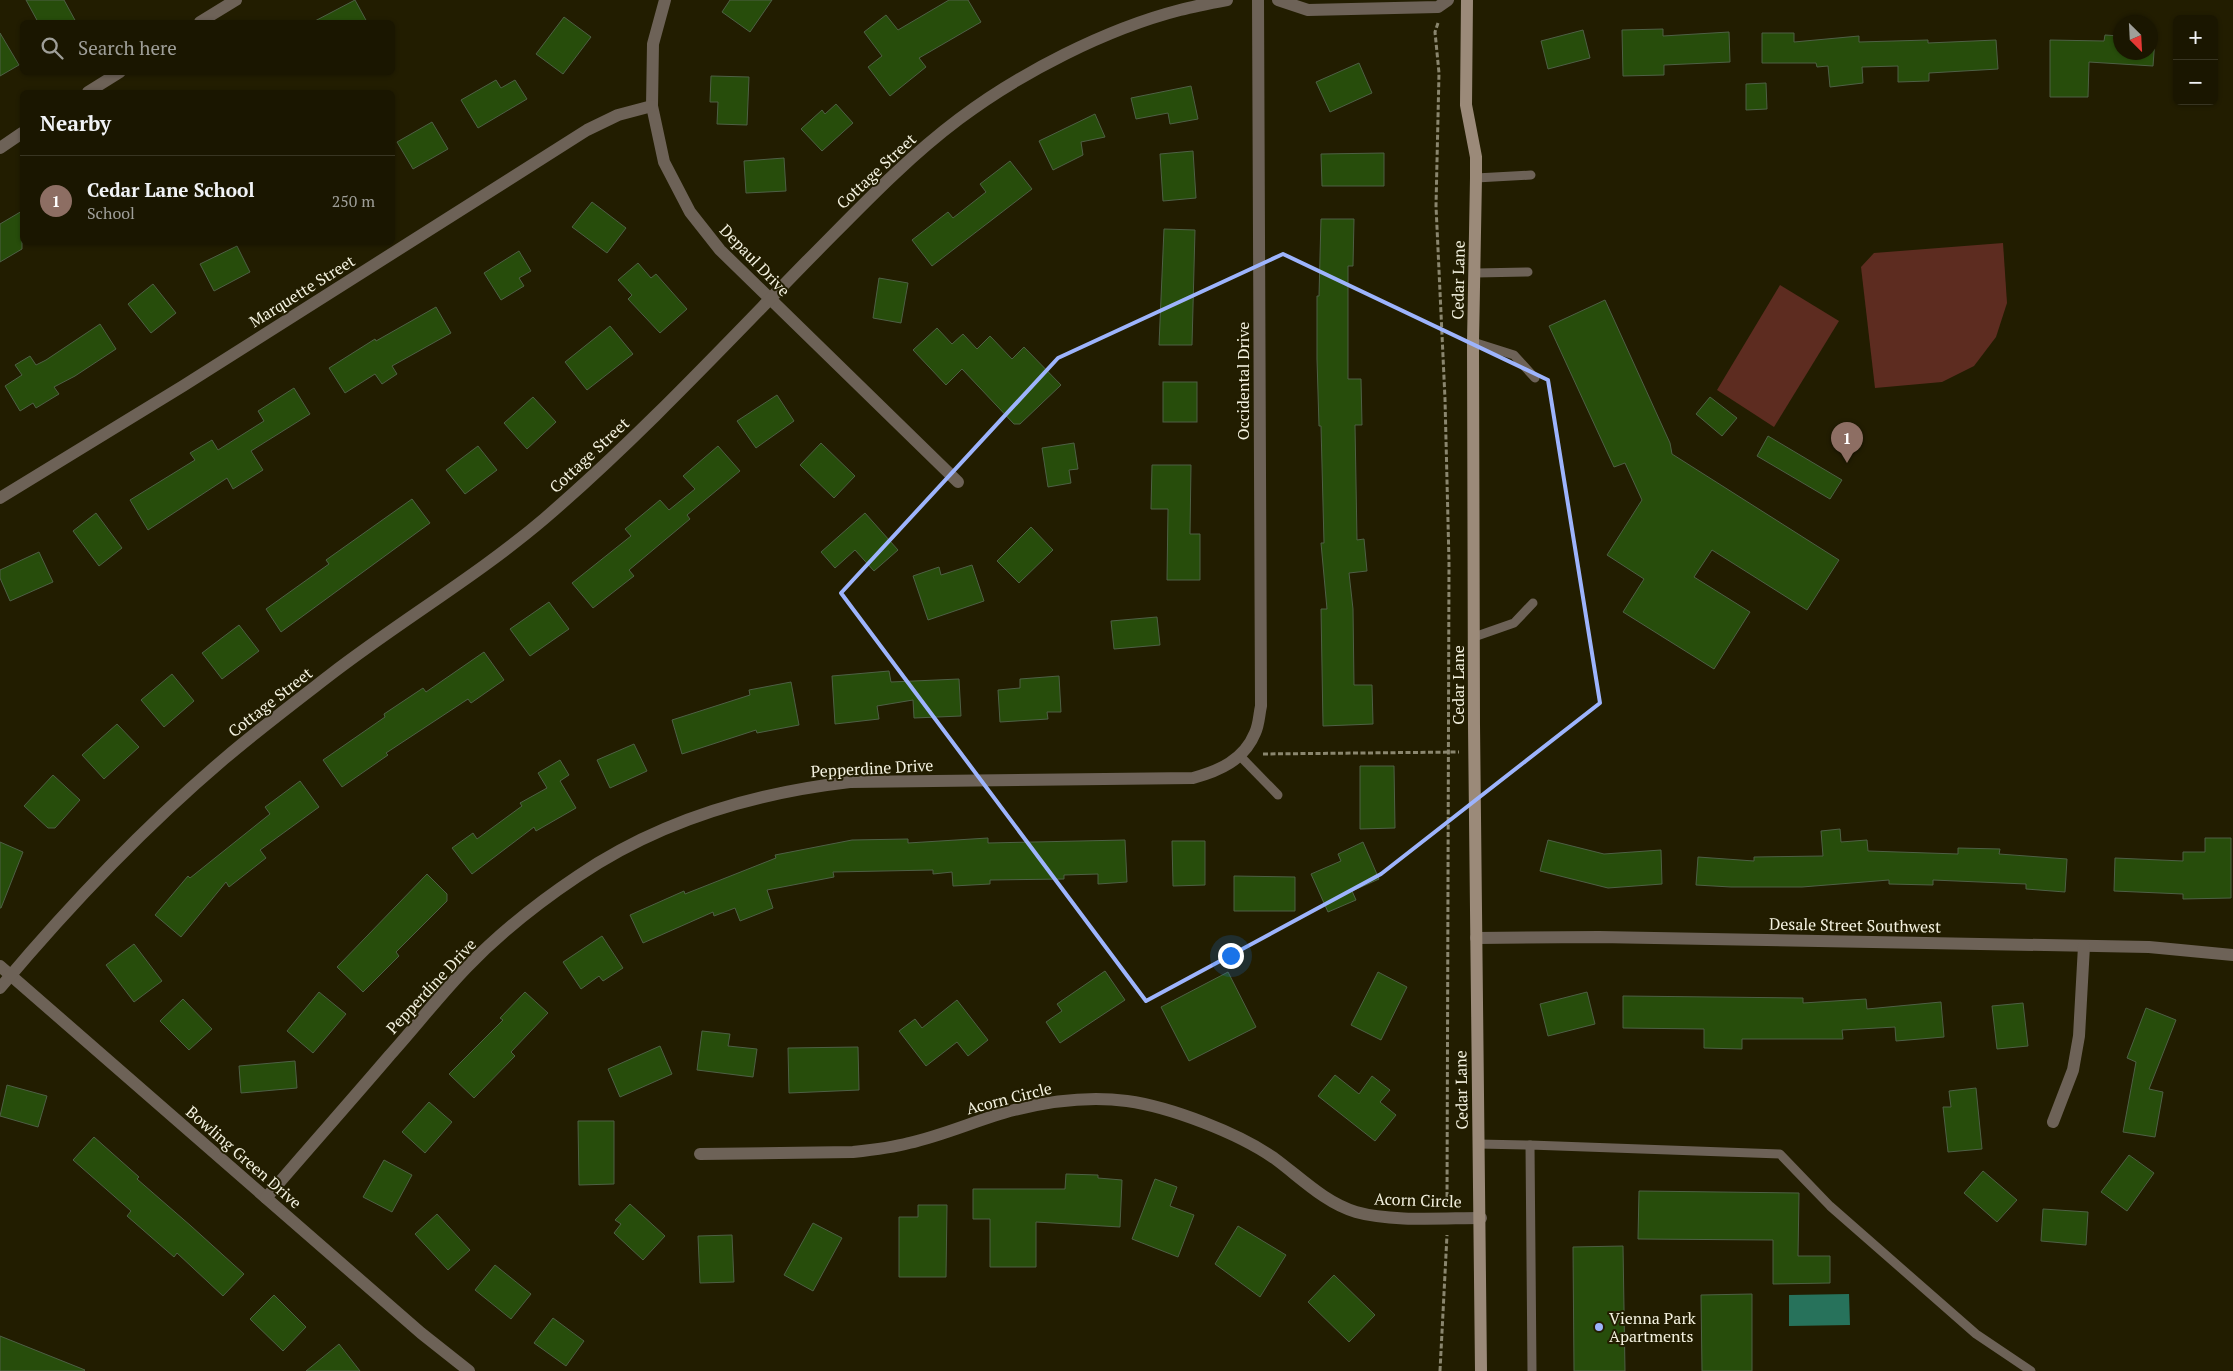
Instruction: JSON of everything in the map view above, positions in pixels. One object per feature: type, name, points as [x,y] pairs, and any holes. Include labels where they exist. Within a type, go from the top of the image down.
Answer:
[{"type":"main road","name":"Cedar Lane","points":[[1467,0],[1466,105],[1476,157],[1476,273],[1473,342],[1474,751],[1478,1144],[1481,1218],[1481,1371]]},
{"type":"street","points":[[203,20],[236,0]]},
{"type":"street","name":"Depaul Drive","points":[[665,0],[653,44],[652,106],[664,162],[690,212],[720,250],[958,482]]},
{"type":"street","name":"Cottage Street","points":[[0,988],[83,895],[138,840],[224,760],[333,672],[444,595],[540,522],[614,457],[897,170],[959,118],[1001,90],[1049,63],[1112,33],[1179,10],[1227,0]]},
{"type":"street","name":"Occidental Drive","points":[[1240,756],[1256,733],[1261,706],[1258,0]]},
{"type":"street","points":[[1278,0],[1308,10],[1443,4]]},
{"type":"street","points":[[91,90],[115,75]]},
{"type":"street","name":"Marquette Street","points":[[0,498],[183,386],[588,130],[618,115],[652,106]]},
{"type":"street","points":[[0,148],[20,134]]},
{"type":"street","name":"Pepperdine Drive","points":[[266,1198],[467,967],[523,916],[570,881],[638,842],[699,815],[764,795],[802,788],[850,782],[1193,778],[1218,771],[1240,756]]},
{"type":"street","name":"Desale Street Southwest","points":[[1476,938],[1598,938],[2149,947],[2233,955]]},
{"type":"street","points":[[2053,1122],[2073,1070],[2079,1036],[2084,946]]},
{"type":"street","name":"Bowling Green Drive","points":[[0,966],[421,1333],[469,1371]]},
{"type":"street","name":"Acorn Circle","points":[[700,1154],[853,1152],[874,1150],[911,1143],[1015,1110],[1077,1100],[1126,1101],[1184,1115],[1252,1144],[1331,1200],[1355,1212],[1388,1217],[1481,1218]]},
{"type":"lane","points":[[1476,178],[1531,175]]},
{"type":"lane","points":[[1476,273],[1528,272]]},
{"type":"lane","points":[[1473,342],[1514,355],[1535,378]]},
{"type":"lane","points":[[1474,637],[1514,623],[1532,604]]},
{"type":"lane","points":[[1240,756],[1278,796]]},
{"type":"lane","points":[[1478,1144],[1780,1154],[1830,1206],[1976,1334],[2032,1371]]},
{"type":"lane","points":[[1530,1145],[1532,1371]]},
{"type":"path","points":[[1440,1371],[1447,1218],[1449,752],[1445,399],[1436,206],[1439,73],[1436,32],[1443,4]]},
{"type":"path","points":[[1240,756],[1283,753],[1474,751]]},
{"type":"highlighted area","points":[[1283,254],[1548,380],[1600,703],[1381,874],[1146,1001],[841,593],[1058,358]]},
{"type":"shaded area","points":[[2003,243],[2007,303],[1996,337],[1974,366],[1942,382],[1875,388],[1861,267],[1874,253]]},
{"type":"shaded area","points":[[1780,285],[1839,321],[1774,427],[1717,390]]},
{"type":"shaded area","points":[[1849,1294],[1850,1325],[1789,1326],[1789,1295]]},
{"type":"building","points":[[26,0],[64,0],[75,20],[37,20]]},
{"type":"building","points":[[355,0],[366,20],[317,20]]},
{"type":"building","points":[[730,0],[772,0],[750,32],[722,12]]},
{"type":"building","points":[[949,0],[968,0],[981,22],[919,58],[926,67],[890,96],[868,67],[882,56],[864,32],[886,15],[898,30]]},
{"type":"building","points":[[564,17],[591,37],[563,74],[536,54]]},
{"type":"building","points":[[1663,29],[1663,36],[1729,32],[1730,62],[1664,65],[1664,75],[1623,76],[1622,30]]},
{"type":"building","points":[[1583,30],[1590,58],[1548,69],[1541,41]]},
{"type":"building","points":[[0,33],[19,65],[0,76]]},
{"type":"building","points":[[1762,33],[1794,33],[1794,42],[1859,36],[1859,42],[1928,40],[1928,43],[1996,40],[1998,69],[1929,73],[1929,81],[1898,82],[1898,66],[1862,67],[1863,83],[1830,87],[1828,66],[1817,67],[1816,63],[1762,63]]},
{"type":"building","points":[[2105,35],[2113,36],[2113,60],[2153,60],[2153,66],[2089,62],[2088,97],[2050,97],[2050,40],[2104,41]]},
{"type":"building","points":[[1359,63],[1372,93],[1330,112],[1316,82]]},
{"type":"building","points":[[711,76],[749,77],[747,125],[717,124],[718,102],[710,102]]},
{"type":"building","points":[[496,80],[501,88],[515,80],[527,99],[478,128],[461,100]]},
{"type":"building","points":[[1766,83],[1767,109],[1746,110],[1746,84]]},
{"type":"building","points":[[1191,86],[1198,119],[1170,124],[1168,113],[1136,119],[1131,98]]},
{"type":"building","points":[[836,104],[853,123],[822,151],[801,129],[822,110],[825,114]]},
{"type":"building","points":[[1095,114],[1105,137],[1081,142],[1083,155],[1053,170],[1039,141]]},
{"type":"building","points":[[432,122],[448,149],[413,169],[397,142]]},
{"type":"building","points":[[1193,151],[1196,198],[1163,201],[1160,154]]},
{"type":"building","points":[[1384,153],[1384,186],[1322,186],[1321,154]]},
{"type":"building","points":[[784,158],[786,191],[746,193],[744,161]]},
{"type":"building","points":[[1010,161],[1032,189],[932,266],[912,240],[948,212],[953,218],[986,192],[980,184]]},
{"type":"building","points":[[592,202],[626,228],[607,253],[572,227]]},
{"type":"building","points":[[20,212],[20,245],[22,245],[22,249],[0,262],[0,224]]},
{"type":"building","points":[[1321,219],[1354,219],[1353,266],[1348,266],[1348,379],[1361,379],[1362,425],[1355,425],[1357,540],[1364,539],[1367,571],[1349,573],[1353,609],[1354,685],[1372,685],[1373,724],[1323,726],[1321,609],[1327,609],[1321,543],[1324,543],[1317,359],[1317,296],[1319,296]]},
{"type":"building","points":[[1164,229],[1195,230],[1192,345],[1159,345]]},
{"type":"building","points":[[237,246],[250,272],[214,291],[200,264]]},
{"type":"building","points":[[519,251],[531,271],[519,278],[524,286],[501,300],[484,273]]},
{"type":"building","points":[[638,263],[651,278],[656,274],[687,309],[660,333],[628,299],[632,295],[618,280]]},
{"type":"building","points":[[879,278],[908,283],[901,323],[873,318]]},
{"type":"building","points":[[153,284],[176,313],[151,333],[128,304]]},
{"type":"building","points":[[1605,300],[1670,443],[1672,454],[1839,560],[1807,610],[1712,550],[1694,577],[1750,612],[1714,669],[1623,612],[1644,579],[1607,555],[1642,500],[1625,463],[1614,467],[1549,326]]},
{"type":"building","points":[[436,307],[451,333],[392,366],[397,374],[382,384],[375,374],[345,393],[329,368],[375,339],[376,341]]},
{"type":"building","points":[[100,324],[116,349],[75,376],[54,387],[59,394],[36,408],[33,403],[20,411],[5,386],[22,375],[15,365],[30,356],[36,365]]},
{"type":"building","points":[[610,326],[633,354],[587,390],[565,362]]},
{"type":"building","points":[[937,328],[952,344],[963,334],[977,349],[990,336],[1012,359],[1024,347],[1061,385],[1020,424],[1014,424],[962,369],[946,385],[913,350]]},
{"type":"building","points":[[1163,382],[1197,382],[1197,422],[1163,422]]},
{"type":"building","points":[[294,388],[310,414],[251,451],[263,470],[233,489],[227,478],[148,530],[130,500],[195,460],[190,453],[212,440],[218,450],[264,421],[258,411]]},
{"type":"building","points":[[777,395],[794,421],[756,448],[737,421]]},
{"type":"building","points":[[533,397],[556,422],[527,449],[504,423]]},
{"type":"building","points":[[1710,397],[1737,418],[1722,436],[1696,414]]},
{"type":"building","points":[[1768,436],[1842,480],[1830,499],[1757,456]]},
{"type":"building","points":[[821,443],[855,476],[834,498],[800,465]]},
{"type":"building","points":[[1074,443],[1078,469],[1069,470],[1071,483],[1048,487],[1042,448]]},
{"type":"building","points":[[478,446],[497,470],[465,494],[446,470]]},
{"type":"building","points":[[718,446],[740,471],[687,515],[690,519],[629,570],[634,576],[593,608],[572,583],[631,536],[625,529],[660,500],[669,510],[695,489],[683,476]]},
{"type":"building","points":[[1152,465],[1191,465],[1190,534],[1200,534],[1200,580],[1167,580],[1168,509],[1151,509]]},
{"type":"building","points":[[412,499],[430,523],[281,632],[266,609],[329,564],[326,560]]},
{"type":"building","points":[[96,513],[122,548],[99,566],[73,531]]},
{"type":"building","points":[[865,513],[898,550],[874,571],[855,550],[835,568],[821,552]]},
{"type":"building","points":[[1031,527],[1053,550],[1019,583],[997,561]]},
{"type":"building","points":[[39,552],[53,582],[10,601],[0,578],[0,570]]},
{"type":"building","points":[[972,565],[984,601],[928,620],[913,576],[939,567],[941,575]]},
{"type":"building","points":[[549,602],[569,629],[530,656],[510,629]]},
{"type":"building","points":[[1157,617],[1160,645],[1114,649],[1111,621]]},
{"type":"building","points":[[239,625],[259,651],[222,679],[202,653]]},
{"type":"building","points":[[484,652],[504,680],[471,703],[468,699],[386,753],[388,755],[342,787],[323,760],[385,717],[384,714],[423,688],[426,692]]},
{"type":"building","points":[[889,671],[891,682],[959,679],[961,716],[914,718],[913,700],[877,706],[879,719],[835,724],[832,676]]},
{"type":"building","points":[[172,674],[194,701],[164,727],[141,700]]},
{"type":"building","points":[[1059,676],[1061,712],[1047,712],[1048,719],[1000,722],[998,690],[1020,688],[1020,679]]},
{"type":"building","points":[[791,682],[799,725],[757,733],[756,730],[682,754],[672,720],[750,695],[749,690]]},
{"type":"building","points":[[117,724],[139,747],[104,779],[82,755]]},
{"type":"building","points":[[634,744],[647,771],[610,788],[597,760]]},
{"type":"building","points":[[560,760],[569,775],[560,781],[576,808],[536,831],[534,827],[472,874],[452,848],[473,833],[477,839],[522,806],[520,803],[547,788],[538,773]]},
{"type":"building","points":[[1360,766],[1394,766],[1395,828],[1360,829]]},
{"type":"building","points":[[53,775],[80,800],[55,828],[48,828],[24,806]]},
{"type":"building","points":[[300,781],[319,807],[260,850],[266,858],[229,887],[226,882],[181,937],[155,915],[188,876],[190,878],[270,814],[265,807]]},
{"type":"building","points":[[1840,829],[1841,842],[1867,840],[1868,851],[1958,854],[1958,848],[2000,849],[1999,854],[2067,859],[2065,892],[2026,889],[2026,884],[1933,880],[1933,885],[1889,884],[1889,880],[1802,887],[1696,885],[1698,857],[1754,861],[1754,857],[1823,856],[1821,831]]},
{"type":"building","points":[[988,838],[988,843],[1125,840],[1127,882],[1098,884],[1098,874],[1064,875],[1064,879],[990,880],[990,884],[953,886],[952,872],[933,874],[933,870],[833,872],[834,877],[767,890],[773,908],[740,921],[735,908],[714,916],[713,912],[643,943],[630,915],[684,891],[685,894],[776,858],[775,855],[852,840],[908,839],[908,843]]},
{"type":"building","points":[[2205,838],[2231,838],[2231,898],[2183,899],[2183,894],[2114,891],[2115,858],[2183,861],[2183,852],[2205,852]]},
{"type":"building","points":[[1548,840],[1604,854],[1661,850],[1662,884],[1608,888],[1540,871]]},
{"type":"building","points":[[1172,841],[1205,841],[1205,885],[1173,886]]},
{"type":"building","points":[[0,842],[23,852],[1,908],[0,908]]},
{"type":"building","points":[[1363,842],[1379,879],[1352,891],[1356,900],[1328,912],[1311,874],[1341,861],[1338,854]]},
{"type":"building","points":[[427,874],[447,894],[447,901],[396,952],[399,956],[363,992],[337,967]]},
{"type":"building","points":[[1234,876],[1295,877],[1295,911],[1234,911]]},
{"type":"building","points":[[602,936],[623,968],[603,981],[599,976],[581,989],[563,962]]},
{"type":"building","points":[[134,944],[162,981],[134,1002],[106,965]]},
{"type":"building","points":[[1105,971],[1125,1000],[1060,1043],[1046,1022],[1062,1011],[1057,1004]]},
{"type":"building","points":[[1228,972],[1256,1027],[1189,1061],[1161,1007]]},
{"type":"building","points":[[1378,972],[1407,987],[1381,1040],[1351,1025]]},
{"type":"building","points":[[319,992],[346,1014],[313,1053],[287,1031]]},
{"type":"building","points":[[525,992],[548,1013],[511,1052],[515,1056],[474,1098],[449,1074],[503,1020],[500,1018]]},
{"type":"building","points":[[1587,992],[1595,1024],[1548,1036],[1540,1004]]},
{"type":"building","points":[[1623,996],[1803,998],[1803,1003],[1866,999],[1867,1009],[1941,1002],[1944,1037],[1896,1041],[1895,1027],[1842,1030],[1843,1039],[1742,1039],[1742,1049],[1704,1048],[1704,1029],[1623,1028]]},
{"type":"building","points":[[183,999],[212,1029],[189,1050],[160,1021]]},
{"type":"building","points":[[957,1000],[988,1040],[968,1056],[957,1042],[926,1066],[899,1031],[915,1019],[922,1028]]},
{"type":"building","points":[[2023,1003],[2028,1046],[1997,1049],[1992,1006]]},
{"type":"building","points":[[2146,1008],[2176,1020],[2149,1089],[2163,1092],[2155,1137],[2123,1132],[2136,1062],[2127,1058]]},
{"type":"building","points":[[702,1031],[730,1034],[728,1046],[757,1049],[753,1077],[697,1070]]},
{"type":"building","points":[[660,1046],[672,1074],[620,1097],[608,1069]]},
{"type":"building","points":[[858,1047],[859,1090],[789,1093],[788,1048]]},
{"type":"building","points":[[295,1061],[297,1088],[241,1093],[239,1066]]},
{"type":"building","points":[[1335,1075],[1359,1094],[1372,1076],[1390,1090],[1380,1102],[1396,1115],[1375,1141],[1318,1096]]},
{"type":"building","points":[[7,1085],[47,1096],[38,1127],[0,1116]]},
{"type":"building","points":[[1976,1088],[1982,1149],[1948,1152],[1943,1107],[1951,1107],[1949,1091]]},
{"type":"building","points":[[429,1102],[452,1122],[425,1153],[402,1132]]},
{"type":"building","points":[[578,1121],[614,1121],[614,1184],[579,1185]]},
{"type":"building","points":[[94,1137],[139,1177],[137,1179],[244,1274],[223,1296],[177,1253],[174,1257],[127,1216],[131,1211],[73,1160]]},
{"type":"building","points":[[2129,1155],[2154,1173],[2127,1211],[2101,1192]]},
{"type":"building","points":[[384,1160],[412,1175],[392,1212],[363,1197]]},
{"type":"building","points":[[1983,1171],[2017,1200],[1997,1222],[1964,1193]]},
{"type":"building","points":[[1066,1174],[1098,1175],[1098,1178],[1122,1180],[1120,1227],[1036,1222],[1036,1267],[990,1267],[990,1219],[973,1219],[973,1189],[1065,1189]]},
{"type":"building","points":[[1155,1179],[1177,1187],[1170,1206],[1194,1215],[1178,1257],[1132,1239]]},
{"type":"building","points":[[1639,1191],[1799,1193],[1798,1256],[1830,1256],[1830,1283],[1773,1284],[1773,1240],[1638,1239]]},
{"type":"building","points":[[630,1204],[665,1236],[643,1260],[614,1233],[621,1224],[615,1220]]},
{"type":"building","points":[[918,1205],[947,1205],[946,1277],[899,1277],[899,1217],[918,1217]]},
{"type":"building","points":[[2043,1209],[2088,1212],[2086,1245],[2041,1241]]},
{"type":"building","points":[[437,1214],[470,1250],[448,1270],[415,1234]]},
{"type":"building","points":[[813,1223],[842,1238],[813,1291],[784,1275]]},
{"type":"building","points":[[1238,1226],[1286,1255],[1260,1297],[1215,1264]]},
{"type":"building","points":[[732,1235],[734,1282],[700,1283],[698,1236]]},
{"type":"building","name":"Vienna Park Apartments","points":[[1623,1246],[1625,1371],[1574,1371],[1573,1247]]},
{"type":"building","points":[[495,1265],[531,1294],[511,1319],[475,1290]]},
{"type":"building","points":[[1334,1275],[1375,1315],[1349,1342],[1308,1302]]},
{"type":"building","points":[[1752,1294],[1752,1371],[1702,1371],[1701,1295]]},
{"type":"building","points":[[274,1295],[306,1327],[283,1351],[250,1319]]},
{"type":"building","points":[[553,1318],[584,1341],[566,1366],[534,1343]]},
{"type":"building","points":[[0,1336],[85,1370],[0,1371]]},
{"type":"building","points":[[339,1344],[360,1371],[306,1371]]},
{"type":"place","name":"Cedar Lane School","points":[[1847,463]]},
{"type":"place","name":"Vienna Park Apartments","points":[[1599,1327]]}]
